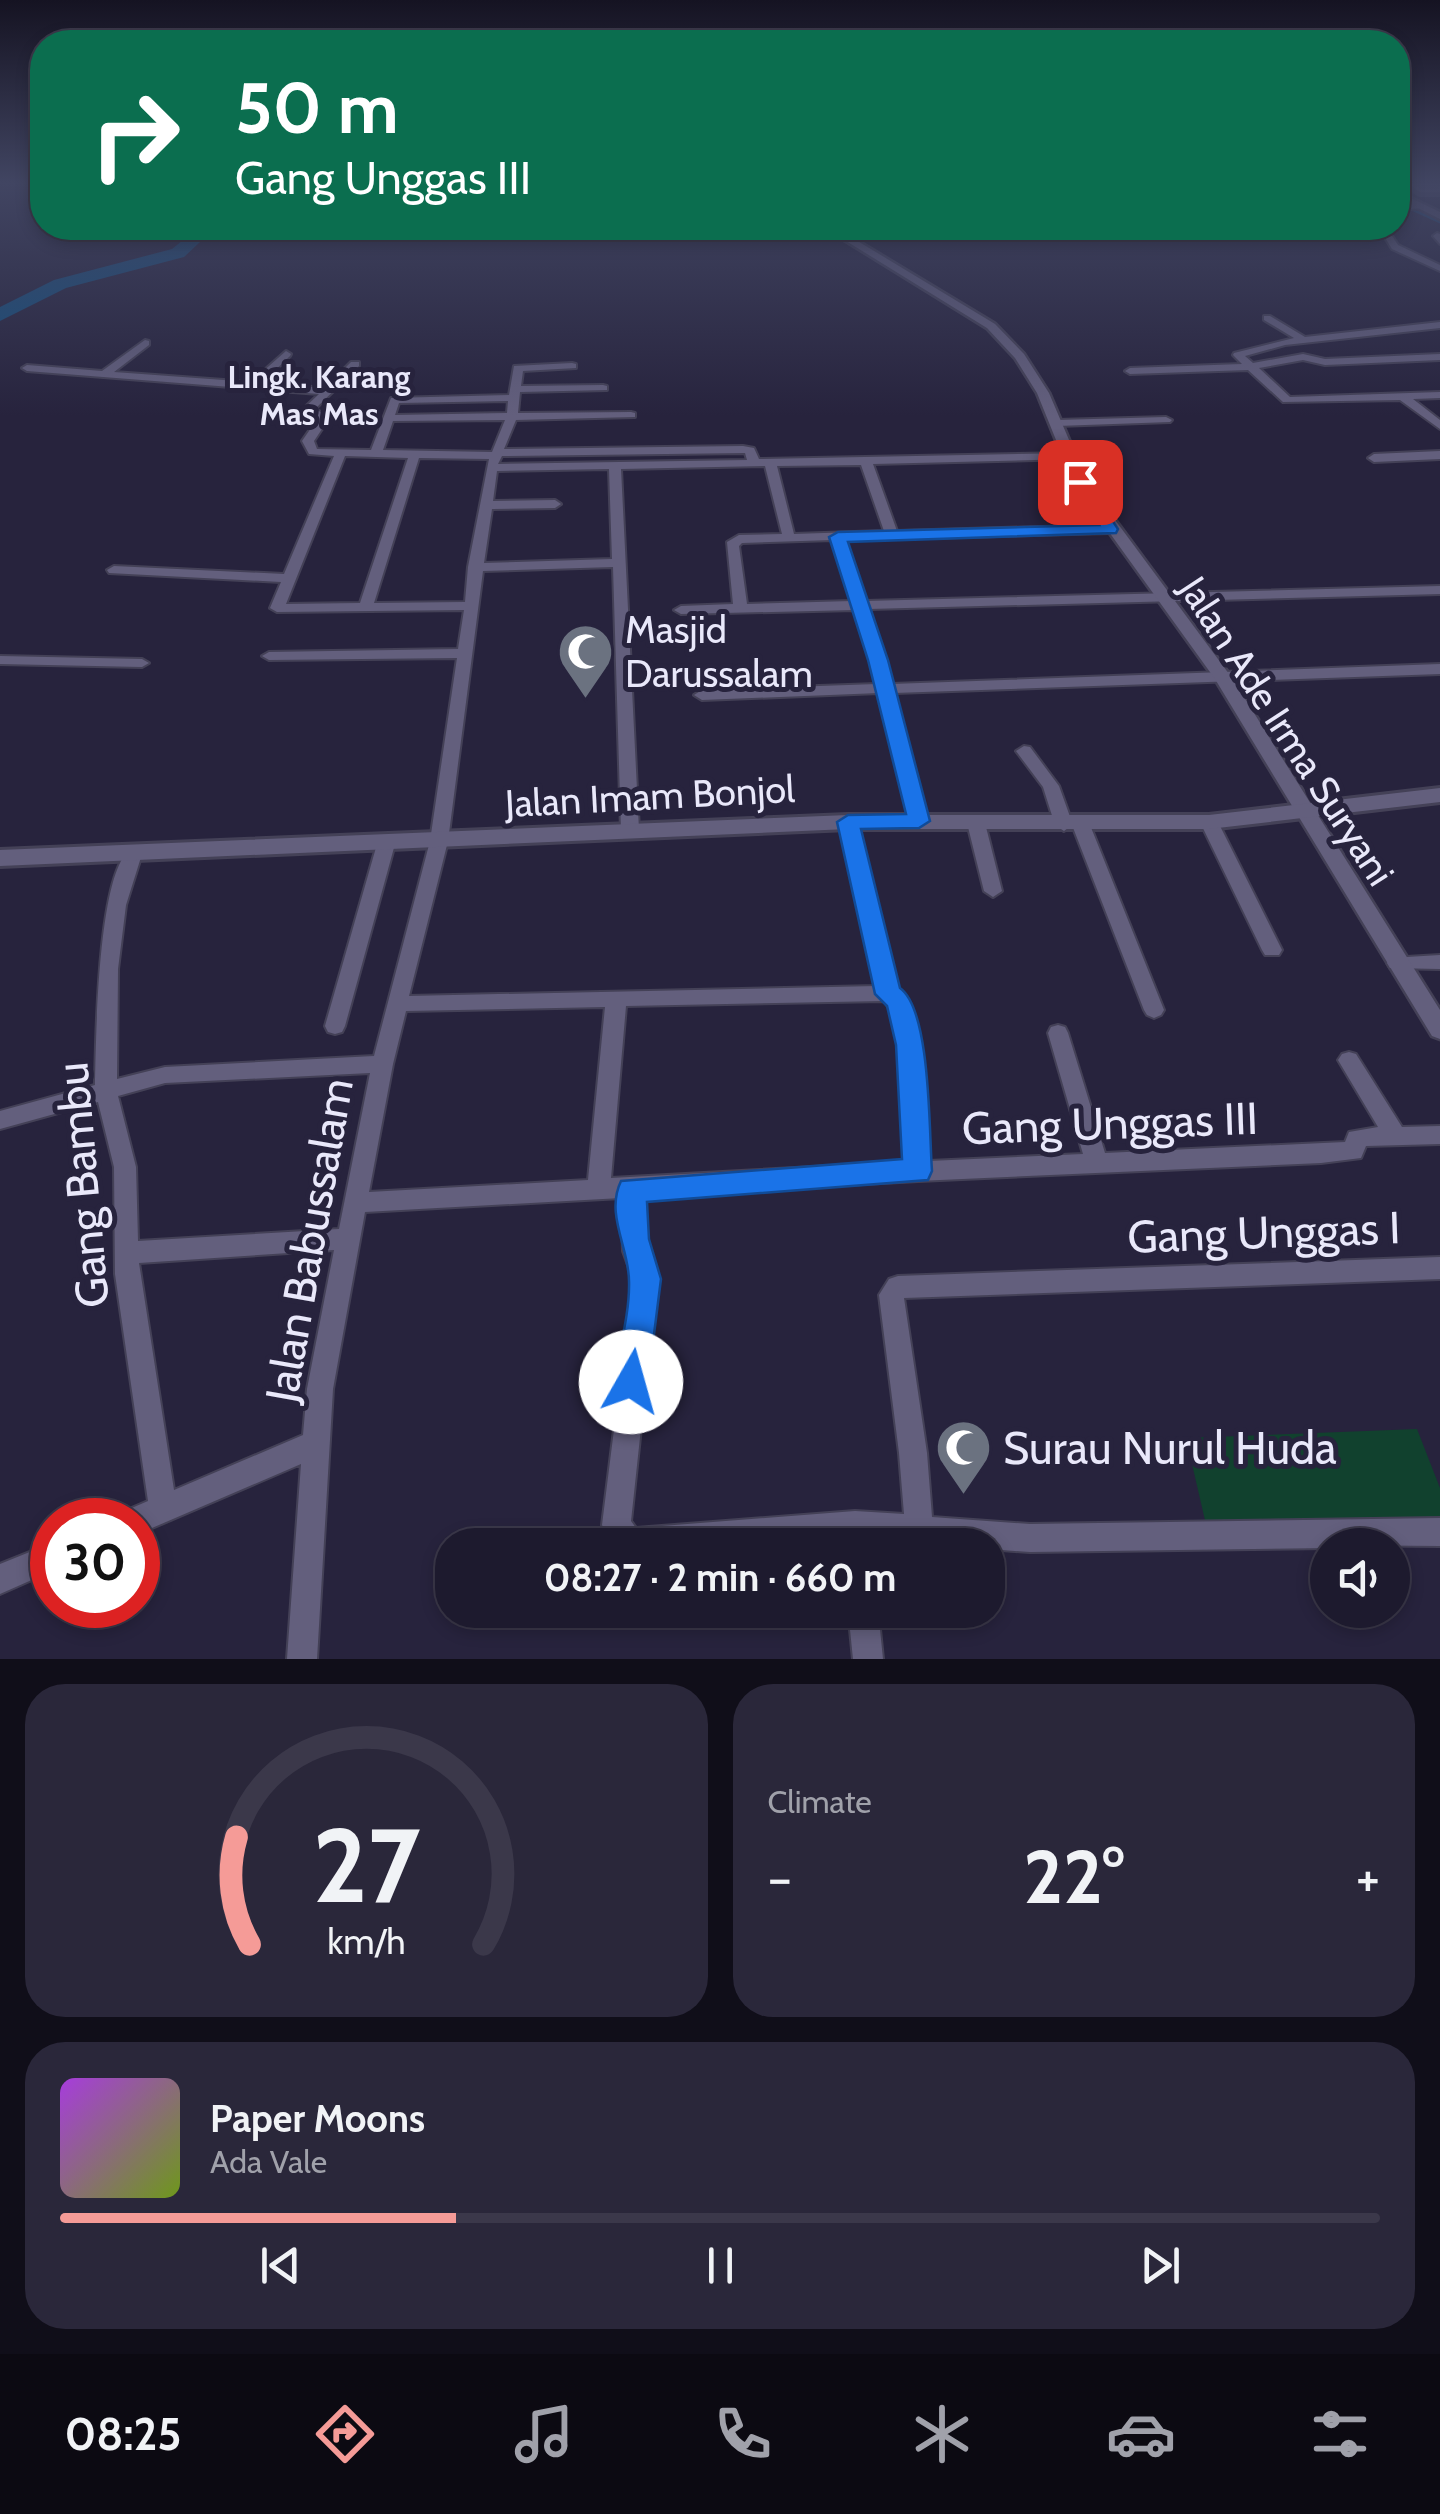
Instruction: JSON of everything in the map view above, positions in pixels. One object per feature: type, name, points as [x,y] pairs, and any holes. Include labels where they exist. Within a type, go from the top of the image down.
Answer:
[{"type":"main road","name":"Jalan Imam Bonjol","points":[[0,858],[848,822],[1209,822],[1304,814],[1367,801],[1440,795]]},
{"type":"street","name":"Jalan Ade Irma Suryani","points":[[884,261],[1002,334],[1033,374],[1080,482],[1110,529],[1223,678],[1440,1030]]},
{"type":"street","points":[[1267,318],[1304,340]]},
{"type":"street","points":[[1440,325],[1304,340],[1238,356],[1282,396],[1294,400],[1440,395]]},
{"type":"street","points":[[104,374],[145,342]]},
{"type":"street","points":[[253,386],[286,354]]},
{"type":"street","points":[[1130,370],[1250,367],[1303,357],[1325,362],[1440,357]]},
{"type":"street","points":[[356,364],[308,410],[324,418],[307,446],[320,454],[615,464],[1070,456]]},
{"type":"street","points":[[515,394],[519,367],[572,366]]},
{"type":"street","points":[[27,368],[326,391]]},
{"type":"street","points":[[374,455],[397,399],[602,388]]},
{"type":"street","name":"Jalan Babussalam","points":[[302,1659],[313,1446],[346,1239],[382,1064],[439,842],[485,504],[495,459],[512,417],[515,394]]},
{"type":"street","points":[[1402,396],[1440,426]]},
{"type":"street","points":[[388,418],[630,415]]},
{"type":"street","points":[[1057,423],[1166,420]]},
{"type":"street","points":[[495,459],[743,449],[750,450],[754,462]]},
{"type":"street","points":[[1374,458],[1440,454]]},
{"type":"street","points":[[340,455],[276,606],[280,610],[470,606]]},
{"type":"street","points":[[365,609],[414,456]]},
{"type":"street","points":[[770,462],[789,538]]},
{"type":"street","points":[[866,462],[892,536]]},
{"type":"street","points":[[615,464],[630,830]]},
{"type":"street","points":[[485,504],[555,504]]},
{"type":"street","points":[[740,608],[734,542],[1110,529]]},
{"type":"street","points":[[838,537],[862,606],[919,821]]},
{"type":"street","points":[[475,567],[620,568]]},
{"type":"street","points":[[554,576],[620,568]]},
{"type":"street","points":[[114,570],[286,578]]},
{"type":"street","points":[[681,610],[1440,590]]},
{"type":"street","points":[[269,656],[465,653]]},
{"type":"street","points":[[0,660],[142,663]]},
{"type":"street","points":[[702,695],[1440,669]]},
{"type":"street","points":[[1024,750],[1051,786],[1072,825],[1154,1010]]},
{"type":"street","points":[[848,822],[888,994]]},
{"type":"street","points":[[1209,822],[1272,950]]},
{"type":"street","points":[[976,823],[993,891]]},
{"type":"street","points":[[335,1026],[386,844]]},
{"type":"street","name":"Gang Bambu","points":[[133,854],[117,905],[108,969],[106,1090],[124,1167],[127,1252],[149,1498]]},
{"type":"street","points":[[1397,962],[1440,962]]},
{"type":"street","points":[[398,1004],[888,994],[898,1000],[910,1045],[918,1171]]},
{"type":"street","points":[[598,1191],[616,1001]]},
{"type":"street","points":[[1058,1034],[1097,1164]]},
{"type":"street","points":[[1349,1060],[1396,1137]]},
{"type":"street","points":[[0,1120],[188,1071],[382,1064]]},
{"type":"street","name":"Gang Unggas III","points":[[354,1204],[918,1171],[1321,1154],[1352,1151],[1357,1139],[1364,1136],[1440,1135]]},
{"type":"street","points":[[618,1528],[645,1279],[634,1239],[632,1190]]},
{"type":"street","points":[[127,1252],[346,1239]]},
{"type":"street","name":"Gang Unggas I","points":[[918,1527],[913,1453],[894,1328],[894,1290],[1440,1268]]},
{"type":"street","points":[[160,1510],[313,1446]]},
{"type":"street","points":[[910,1528],[1030,1538],[1198,1539],[1440,1532]]},
{"type":"street","points":[[0,1579],[30,1566]]},
{"type":"street","points":[[865,1628],[868,1659]]},
{"type":"green space","points":[[1417,1429],[1440,1488],[1440,1517],[1207,1529],[1186,1438]]},
{"type":"waterway","points":[[0,315],[60,284],[146,261]]},
{"type":"place","name":"Masjid Darussalam","points":[[586,700]]},
{"type":"place","name":"Surau Nurul Huda","points":[[964,1497]]},
{"type":"district","name":"Lingk. Karang Mas Mas","points":[[319,394]]},
{"type":"route","points":[[631,1382],[645,1279],[635,1250],[632,1190],[918,1171],[910,1045],[898,1000],[888,994],[848,822],[919,821],[878,660],[838,537],[1110,529],[1080,482]]}]
